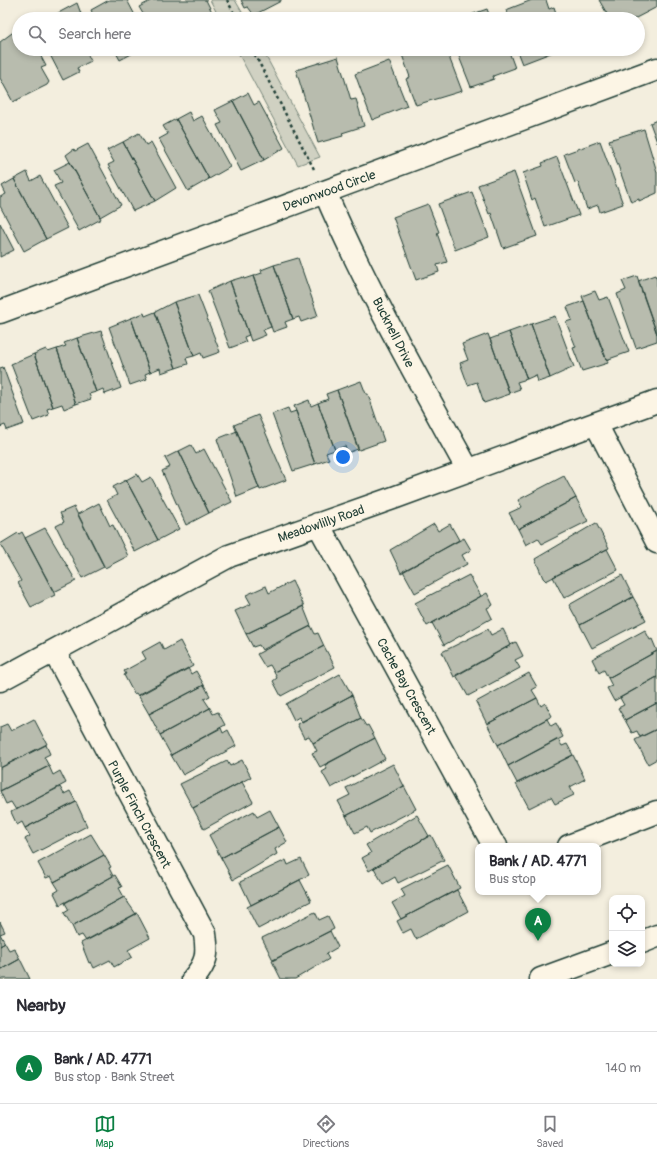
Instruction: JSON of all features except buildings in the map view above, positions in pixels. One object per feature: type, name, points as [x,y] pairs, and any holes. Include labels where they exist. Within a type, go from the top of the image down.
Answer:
[{"type":"street","name":"Devonwood Circle","points":[[0,312],[657,69]]},
{"type":"street","name":"Bucknell Drive","points":[[325,192],[341,230],[399,344],[468,470]]},
{"type":"street","name":"Meadowlilly Road","points":[[0,680],[230,556],[657,401]]},
{"type":"street","points":[[596,424],[657,542]]},
{"type":"street","name":"Cache Bay Crescent","points":[[318,524],[494,843]]},
{"type":"street","name":"Purple Finch Crescent","points":[[54,651],[205,934],[207,951],[202,969],[193,979]]},
{"type":"street","points":[[577,843],[657,812]]},
{"type":"street","points":[[645,941],[657,936]]},
{"type":"street","points":[[541,979],[609,954]]},
{"type":"path","points":[[227,0],[233,12]]},
{"type":"path","points":[[256,56],[325,192]]},
{"type":"shaded area","points":[[210,0],[235,0],[242,12],[216,12]]},
{"type":"shaded area","points":[[240,56],[266,56],[320,157],[298,165]]},
{"type":"place","name":"Bank / AD. 4771","points":[[538,941]]}]
